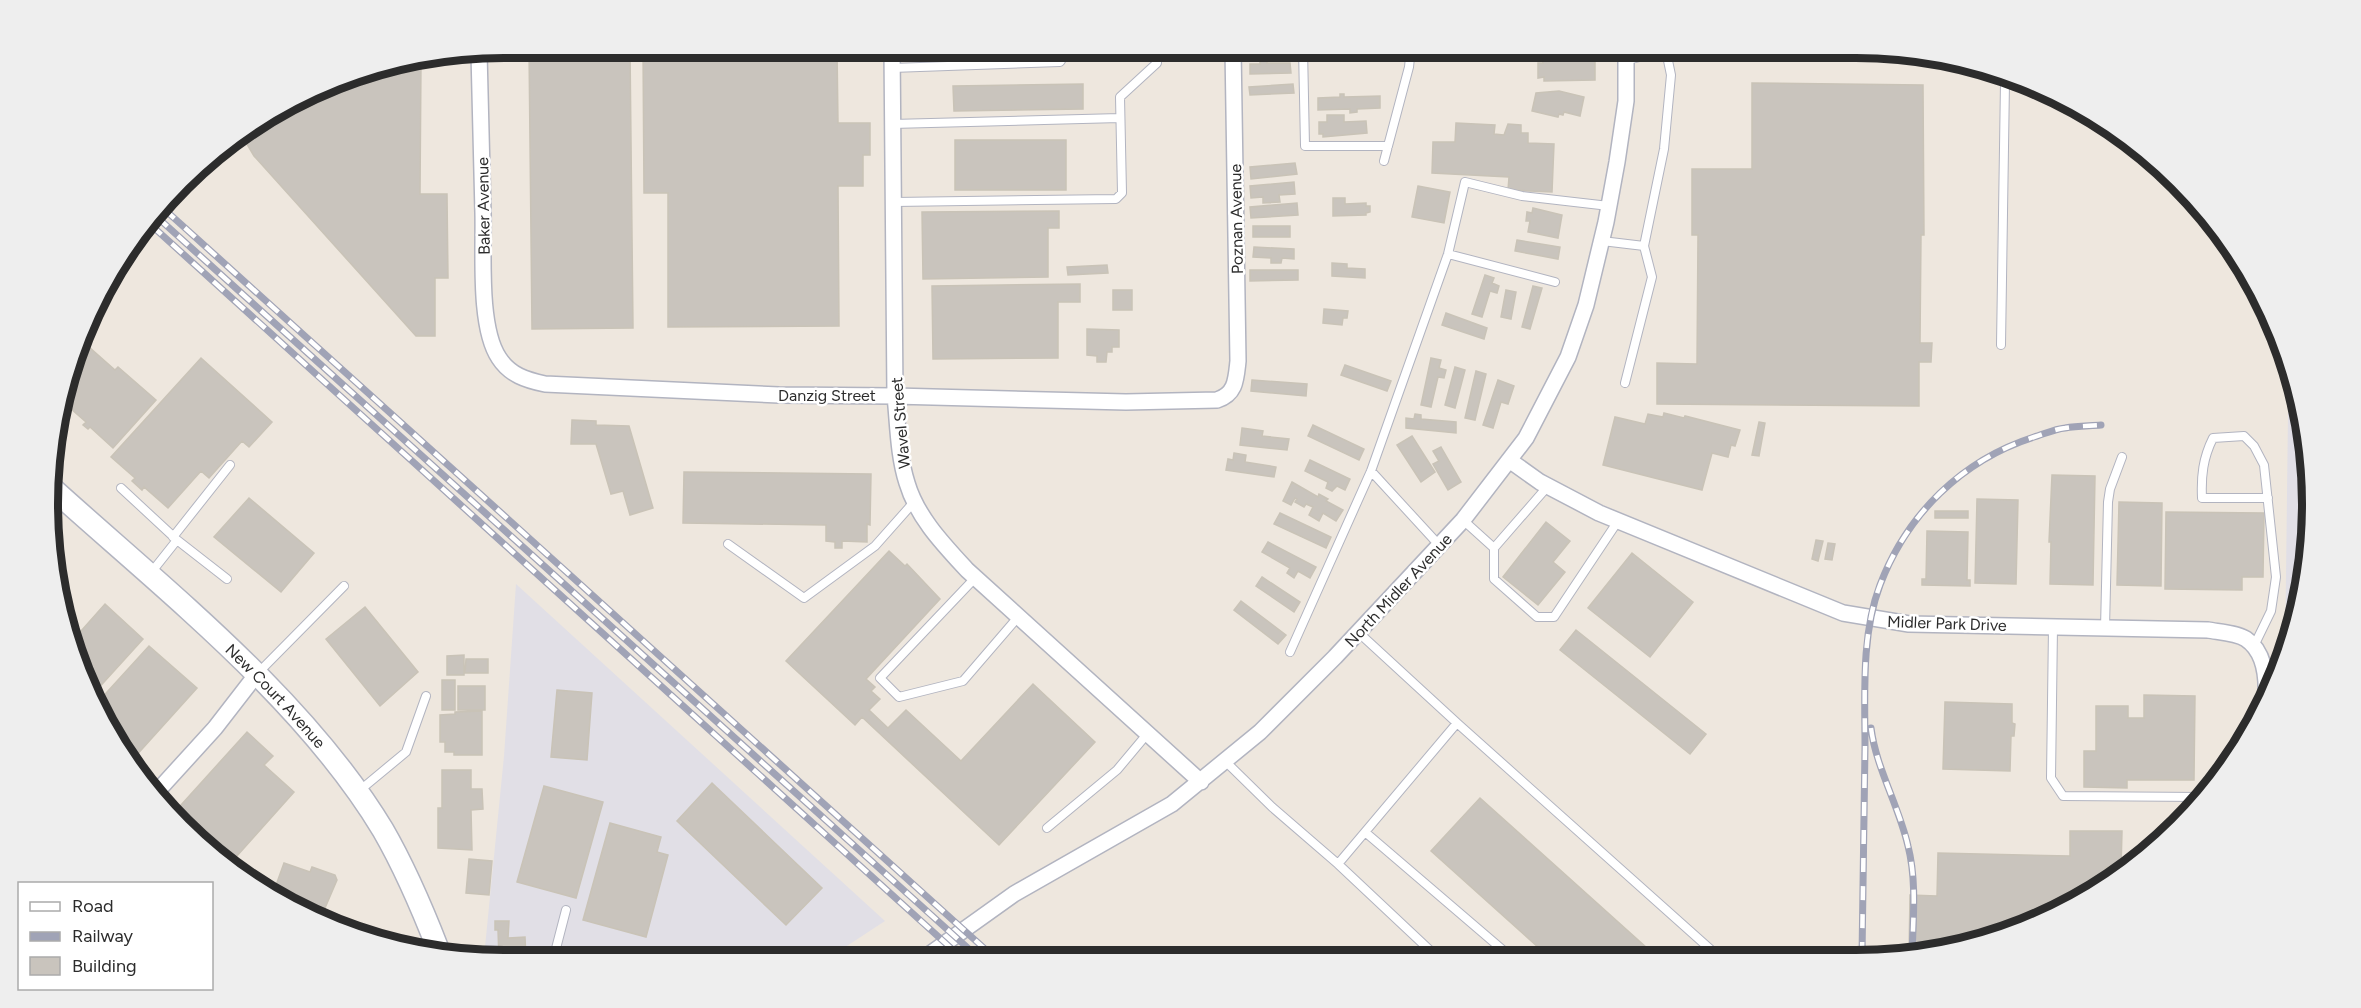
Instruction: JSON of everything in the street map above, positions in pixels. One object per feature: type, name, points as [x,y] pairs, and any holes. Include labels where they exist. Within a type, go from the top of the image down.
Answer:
[{"type":"main road","name":"New Court Avenue","points":[[58,494],[149,575],[293,712],[358,792],[383,831],[414,889],[436,944]]},
{"type":"street","name":"Wavel Street","points":[[892,58],[895,396],[899,443],[906,481],[914,502],[940,542],[975,578],[1201,782]]},
{"type":"street","name":"Poznan Avenue","points":[[1232,390],[1238,361],[1233,58]]},
{"type":"street","name":"North Midler Avenue","points":[[936,950],[1014,894],[1172,804],[1201,782],[1260,732],[1463,520],[1526,438],[1568,357],[1586,305],[1609,206],[1626,101],[1626,58]]},
{"type":"street","name":"Baker Avenue","points":[[479,59],[485,298],[489,339],[499,358]]},
{"type":"street","name":"Danzig Street","points":[[499,358],[511,372],[526,380],[545,384],[779,395],[1126,402],[1217,400],[1226,397],[1232,390]]},
{"type":"street","name":"Midler Park Drive","points":[[1509,460],[1548,486],[1618,520],[1843,613],[1910,624],[2208,630],[2245,638],[2254,646]]},
{"type":"street","points":[[2254,646],[2265,669],[2265,682]]},
{"type":"street","points":[[161,788],[215,728],[256,675]]},
{"type":"lane","points":[[892,68],[1060,62],[1063,58]]},
{"type":"lane","points":[[894,202],[1116,200],[1122,193],[1120,97],[1157,63],[1157,58]]},
{"type":"lane","points":[[1303,58],[1305,146],[1388,146]]},
{"type":"lane","points":[[1384,161],[1410,58]]},
{"type":"lane","points":[[1625,383],[1652,278],[1644,246],[1664,149],[1671,75],[1667,58]]},
{"type":"lane","points":[[2001,345],[2006,84]]},
{"type":"lane","points":[[892,124],[1120,118]]},
{"type":"lane","points":[[1290,652],[1371,471],[1448,254],[1466,182],[1522,196],[1609,206]]},
{"type":"lane","points":[[1602,241],[1644,246]]},
{"type":"lane","points":[[1448,254],[1554,282]]},
{"type":"lane","points":[[2254,646],[2271,611],[2276,577],[2268,498],[2264,465],[2254,446],[2244,436],[2213,438],[2206,451],[2200,475],[2202,498],[2268,498]]},
{"type":"lane","points":[[2105,628],[2108,501],[2122,458]]},
{"type":"lane","points":[[149,575],[230,465]]},
{"type":"lane","points":[[1371,471],[1440,545]]},
{"type":"lane","points":[[1548,486],[1494,548],[1494,579],[1537,617],[1554,617],[1618,520]]},
{"type":"lane","points":[[121,488],[175,538],[227,579]]},
{"type":"lane","points":[[728,544],[804,598],[875,546],[914,502]]},
{"type":"lane","points":[[1463,520],[1494,548]]},
{"type":"lane","points":[[975,578],[880,678],[899,697],[963,681],[1018,617]]},
{"type":"lane","points":[[256,675],[344,585]]},
{"type":"lane","points":[[2052,627],[2051,778],[2063,796],[2194,796]]},
{"type":"lane","points":[[1358,632],[1711,950]]},
{"type":"lane","points":[[358,792],[406,752],[426,696]]},
{"type":"lane","points":[[1338,864],[1457,723]]},
{"type":"lane","points":[[1047,828],[1118,770],[1148,733]]},
{"type":"lane","points":[[1225,761],[1272,807],[1338,864],[1430,950]]},
{"type":"lane","points":[[1365,832],[1503,950]]},
{"type":"lane","points":[[556,950],[566,910]]},
{"type":"shaded area","points":[[2288,413],[2293,413],[2302,475],[2302,533],[2294,591],[2285,625]]},
{"type":"shaded area","points":[[516,584],[885,921],[841,950],[485,949],[504,756]]},
{"type":"building","points":[[529,58],[630,58],[633,328],[532,329]]},
{"type":"building","points":[[643,58],[837,58],[838,123],[870,123],[870,155],[863,155],[863,186],[838,186],[839,326],[668,327],[668,193],[644,193]]},
{"type":"building","points":[[1260,58],[1267,58],[1267,63],[1290,63],[1291,73],[1250,74],[1250,64],[1260,64]]},
{"type":"building","points":[[1542,58],[1595,58],[1595,80],[1544,81],[1544,77],[1538,78],[1538,63],[1543,63]]},
{"type":"building","points":[[421,66],[420,194],[447,194],[448,278],[435,278],[435,336],[416,336],[254,156],[246,142],[307,104],[361,82]]},
{"type":"building","points":[[1752,83],[1923,85],[1924,235],[1921,235],[1920,343],[1932,343],[1931,362],[1919,362],[1919,406],[1657,404],[1657,363],[1697,364],[1698,235],[1692,235],[1692,169],[1752,169]]},
{"type":"building","points":[[1083,84],[1083,109],[954,111],[953,86]]},
{"type":"building","points":[[1293,84],[1294,93],[1250,95],[1249,87]]},
{"type":"building","points":[[1559,91],[1584,97],[1580,116],[1564,112],[1558,117],[1532,111],[1536,93]]},
{"type":"building","points":[[1340,94],[1344,94],[1344,97],[1380,96],[1380,108],[1357,109],[1357,112],[1350,113],[1350,109],[1318,110],[1318,98],[1340,97]]},
{"type":"building","points":[[1327,115],[1344,115],[1344,122],[1366,121],[1367,133],[1323,137],[1323,134],[1319,134],[1319,122],[1327,122]]},
{"type":"building","points":[[1456,123],[1495,125],[1494,134],[1504,135],[1508,124],[1521,125],[1521,133],[1528,133],[1528,143],[1554,144],[1552,192],[1508,190],[1509,177],[1432,173],[1433,142],[1455,142]]},
{"type":"building","points":[[955,140],[1066,140],[1066,190],[955,190]]},
{"type":"building","points":[[1295,163],[1297,174],[1251,179],[1250,167]]},
{"type":"building","points":[[1294,182],[1295,194],[1279,195],[1280,202],[1263,203],[1263,197],[1251,198],[1250,186]]},
{"type":"building","points":[[1418,186],[1450,192],[1444,223],[1412,217]]},
{"type":"building","points":[[1333,198],[1345,198],[1345,204],[1366,203],[1366,206],[1370,206],[1370,212],[1366,215],[1333,216]]},
{"type":"building","points":[[1297,203],[1298,215],[1251,218],[1250,207]]},
{"type":"building","points":[[1533,208],[1562,215],[1558,238],[1528,232],[1530,221],[1526,221],[1527,212],[1532,213]]},
{"type":"building","points":[[1059,211],[1059,228],[1048,228],[1048,277],[923,279],[922,212]]},
{"type":"building","points":[[1253,226],[1290,226],[1290,237],[1253,237]]},
{"type":"building","points":[[1517,240],[1560,247],[1558,259],[1515,251]]},
{"type":"building","points":[[1254,247],[1294,249],[1294,259],[1282,258],[1281,263],[1271,263],[1271,258],[1253,257]]},
{"type":"building","points":[[1332,263],[1347,264],[1347,268],[1365,269],[1365,278],[1332,276]]},
{"type":"building","points":[[1107,265],[1108,273],[1068,275],[1067,267]]},
{"type":"building","points":[[1250,270],[1298,270],[1298,280],[1250,281]]},
{"type":"building","points":[[1485,275],[1494,278],[1492,283],[1499,286],[1497,293],[1490,291],[1482,317],[1472,314]]},
{"type":"building","points":[[1080,284],[1080,302],[1058,302],[1058,358],[933,359],[932,286]]},
{"type":"building","points":[[1533,286],[1542,288],[1530,329],[1522,327]]},
{"type":"building","points":[[1113,290],[1132,290],[1132,310],[1113,310]]},
{"type":"building","points":[[1506,290],[1516,292],[1511,319],[1501,317]]},
{"type":"building","points":[[1324,309],[1348,311],[1347,318],[1343,318],[1342,325],[1323,323]]},
{"type":"building","points":[[1446,313],[1487,328],[1484,339],[1442,325]]},
{"type":"building","points":[[1087,329],[1119,330],[1119,347],[1112,347],[1112,352],[1107,352],[1106,362],[1097,362],[1097,356],[1087,355]]},
{"type":"building","points":[[88,346],[115,370],[118,367],[156,400],[113,448],[90,427],[88,429],[83,425],[86,422],[69,407]]},
{"type":"building","points":[[201,358],[272,422],[249,447],[242,441],[209,478],[201,471],[168,508],[144,487],[142,490],[132,481],[135,478],[111,457]]},
{"type":"building","points":[[1431,358],[1441,360],[1439,368],[1446,370],[1444,378],[1438,377],[1431,407],[1421,405]]},
{"type":"building","points":[[1345,365],[1391,381],[1387,391],[1341,375]]},
{"type":"building","points":[[1455,367],[1465,370],[1455,408],[1445,405]]},
{"type":"building","points":[[1476,371],[1486,374],[1475,420],[1465,418]]},
{"type":"building","points":[[1252,380],[1307,384],[1306,396],[1251,391]]},
{"type":"building","points":[[1498,380],[1514,386],[1508,404],[1501,402],[1493,428],[1483,425]]},
{"type":"building","points":[[1664,413],[1740,430],[1735,446],[1731,445],[1728,457],[1712,453],[1702,490],[1603,465],[1615,417],[1645,424],[1648,414],[1663,417]]},
{"type":"building","points":[[1415,414],[1421,415],[1421,419],[1456,422],[1456,433],[1406,428],[1406,418],[1414,419]]},
{"type":"building","points":[[572,420],[596,421],[596,425],[629,426],[653,508],[630,515],[623,491],[611,494],[596,444],[571,444]]},
{"type":"building","points":[[1759,422],[1765,423],[1759,456],[1752,455]]},
{"type":"building","points":[[1313,425],[1364,449],[1359,460],[1308,436]]},
{"type":"building","points":[[1242,428],[1263,431],[1262,436],[1289,439],[1287,450],[1240,445]]},
{"type":"building","points":[[1412,436],[1435,472],[1421,482],[1397,445]]},
{"type":"building","points":[[1441,447],[1461,482],[1448,490],[1433,464],[1439,461],[1433,451]]},
{"type":"building","points":[[1234,453],[1246,455],[1245,462],[1276,467],[1274,477],[1226,470],[1228,459],[1233,460]]},
{"type":"building","points":[[1310,460],[1350,479],[1345,490],[1337,486],[1332,491],[1326,488],[1328,482],[1305,471]]},
{"type":"building","points":[[684,472],[871,474],[870,525],[867,524],[867,542],[842,541],[842,548],[835,548],[835,542],[826,541],[826,525],[683,523]]},
{"type":"building","points":[[2052,475],[2095,476],[2093,585],[2050,584]]},
{"type":"building","points":[[1292,482],[1318,497],[1319,494],[1328,499],[1326,501],[1343,510],[1336,521],[1323,513],[1319,521],[1309,515],[1313,507],[1306,504],[1304,507],[1295,502],[1297,499],[1295,498],[1291,505],[1283,501]]},
{"type":"building","points":[[249,498],[314,553],[281,592],[214,537]]},
{"type":"building","points":[[1977,499],[2018,500],[2016,584],[1975,583]]},
{"type":"building","points":[[2119,502],[2162,503],[2161,586],[2117,585]]},
{"type":"building","points":[[1935,511],[1968,511],[1968,518],[1935,518]]},
{"type":"building","points":[[2166,512],[2264,513],[2263,577],[2242,577],[2242,590],[2165,589]]},
{"type":"building","points":[[1280,513],[1331,537],[1326,548],[1274,524]]},
{"type":"building","points":[[1546,522],[1570,541],[1553,562],[1565,572],[1538,605],[1503,577]]},
{"type":"building","points":[[1927,531],[1968,532],[1967,580],[1970,580],[1970,586],[1922,585],[1922,579],[1926,579]]},
{"type":"building","points":[[1816,540],[1823,541],[1818,561],[1812,559]]},
{"type":"building","points":[[1268,542],[1316,567],[1310,578],[1298,571],[1294,578],[1287,573],[1290,568],[1262,552]]},
{"type":"building","points":[[1828,543],[1835,544],[1832,560],[1825,559]]},
{"type":"building","points":[[889,551],[905,566],[907,564],[940,599],[866,679],[875,687],[871,691],[880,699],[869,710],[888,728],[906,710],[961,761],[1033,684],[1095,742],[999,845],[862,717],[855,725],[786,661]]},
{"type":"building","points":[[1632,553],[1693,602],[1650,657],[1588,608]]},
{"type":"building","points":[[1262,577],[1300,602],[1294,612],[1256,586]]},
{"type":"building","points":[[1241,601],[1286,635],[1278,644],[1234,610]]},
{"type":"building","points":[[105,604],[143,639],[98,688],[78,634]]},
{"type":"building","points":[[365,607],[418,672],[380,706],[326,639]]},
{"type":"building","points":[[1576,630],[1706,734],[1690,754],[1560,650]]},
{"type":"building","points":[[149,646],[197,688],[136,755],[128,742],[130,740],[121,732],[102,697]]},
{"type":"building","points":[[464,655],[464,675],[447,675],[447,656]]},
{"type":"building","points":[[466,659],[488,659],[488,673],[465,673]]},
{"type":"building","points":[[442,680],[455,680],[455,710],[442,710]]},
{"type":"building","points":[[458,686],[485,686],[485,710],[458,710]]},
{"type":"building","points":[[557,690],[592,693],[587,760],[551,757]]},
{"type":"building","points":[[2144,695],[2195,696],[2194,780],[2127,780],[2127,788],[2084,787],[2084,751],[2096,751],[2096,706],[2128,706],[2128,718],[2144,718]]},
{"type":"building","points":[[1945,702],[2012,704],[2012,723],[2015,724],[2014,736],[2011,736],[2010,771],[1943,769]]},
{"type":"building","points":[[482,711],[482,755],[454,755],[454,752],[445,752],[445,742],[440,742],[440,715]]},
{"type":"building","points":[[247,732],[273,756],[264,765],[294,792],[235,858],[210,839],[178,808]]},
{"type":"building","points":[[442,770],[471,770],[471,789],[482,789],[483,809],[471,810],[472,850],[438,848],[438,808],[442,808]]},
{"type":"building","points":[[712,783],[822,888],[786,925],[677,821]]},
{"type":"building","points":[[544,786],[603,802],[576,898],[517,882]]},
{"type":"building","points":[[1480,798],[1649,950],[1541,950],[1431,851]]},
{"type":"building","points":[[610,823],[661,837],[657,852],[668,855],[646,937],[583,920]]},
{"type":"building","points":[[2070,831],[2122,831],[2121,862],[2114,868],[2106,867],[2106,873],[2080,890],[2054,904],[2000,926],[1944,941],[1909,947],[1910,895],[1937,896],[1938,853],[2070,856]]},
{"type":"building","points":[[469,859],[492,861],[489,895],[466,893]]},
{"type":"building","points":[[284,863],[310,872],[312,867],[335,875],[337,880],[324,911],[276,887]]},
{"type":"building","points":[[495,921],[509,921],[508,938],[525,937],[526,950],[499,950],[498,930],[495,930]]},
{"type":"railway","points":[[167,212],[986,950]]},
{"type":"railway","points":[[161,220],[970,950]]},
{"type":"railway","points":[[155,228],[953,950]]},
{"type":"railway","points":[[1862,950],[1867,645],[1874,604],[1891,559],[1905,535],[1940,493],[1983,460],[2008,447],[2053,430],[2101,425]]},
{"type":"railway","points":[[1871,728],[1878,758],[1904,831],[1911,859],[1914,901],[1912,946]]}]
